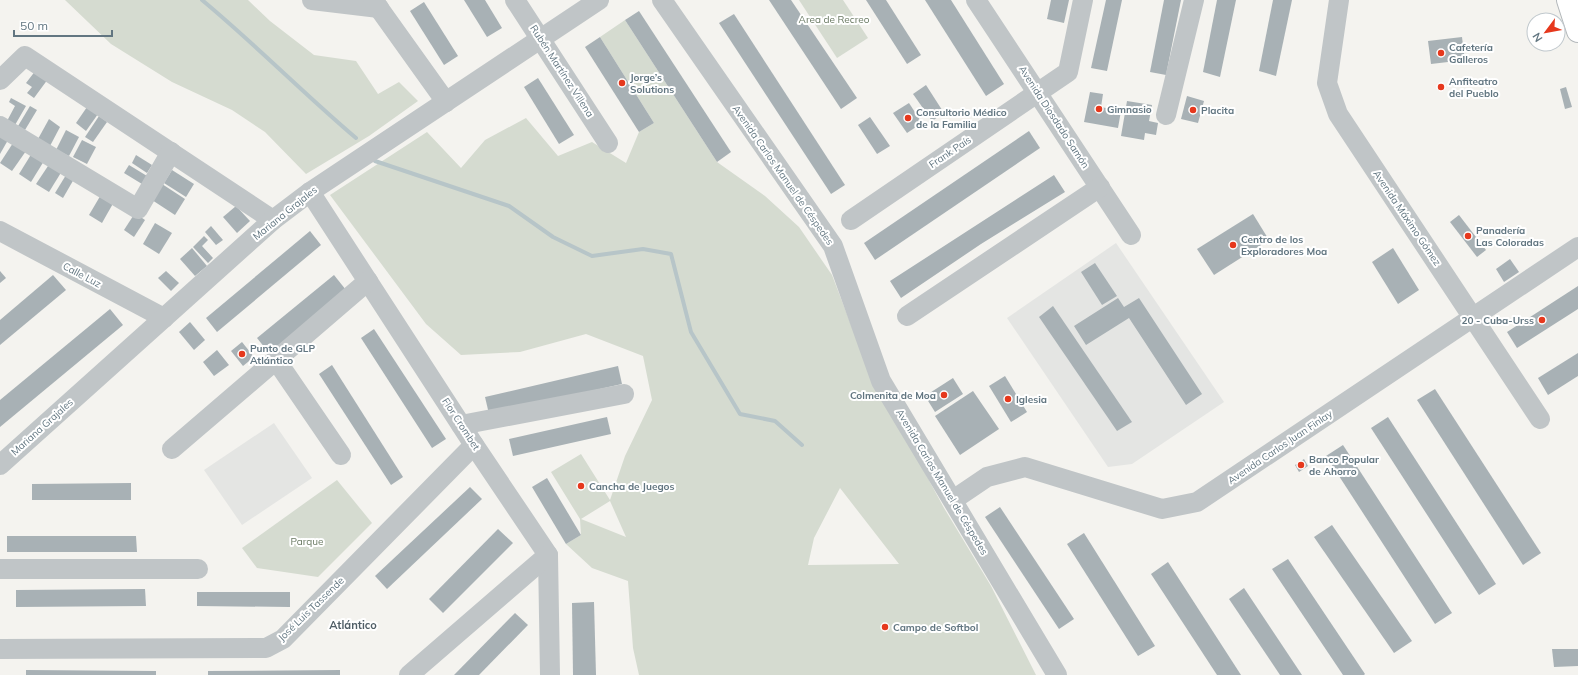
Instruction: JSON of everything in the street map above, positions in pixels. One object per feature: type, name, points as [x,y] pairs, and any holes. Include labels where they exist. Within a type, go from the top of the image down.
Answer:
[{"type":"main road","points":[[1568,0],[1578,31]]},
{"type":"street","points":[[312,0],[376,4],[446,102]]},
{"type":"street","name":"Rubén Martínez Villena","points":[[514,0],[608,143]]},
{"type":"street","name":"Mariana Grajales","points":[[0,465],[273,220],[310,192],[599,0]]},
{"type":"street","name":"Avenida Carlos Manuel de Céspedes","points":[[662,0],[833,246],[881,381],[1057,675]]},
{"type":"street","name":"Avenida Diosdado Samón","points":[[976,0],[1131,235]]},
{"type":"street","name":"Frank País","points":[[851,220],[1068,72],[1083,0]]},
{"type":"street","points":[[1166,115],[1194,0]]},
{"type":"street","name":"Avenida Máximo Gómez","points":[[1339,0],[1327,83],[1338,114],[1540,420]]},
{"type":"street","points":[[0,80],[26,56],[273,220]]},
{"type":"street","points":[[0,126],[138,209],[171,152]]},
{"type":"street","points":[[907,316],[1100,187]]},
{"type":"street","name":"Flor Crombet","points":[[310,192],[474,445],[548,554]]},
{"type":"street","name":"Calle Luz","points":[[0,231],[164,318]]},
{"type":"street","name":"Avenida Carlos Juan Finlay","points":[[952,500],[987,476],[1025,468],[1162,509],[1197,502],[1578,247]]},
{"type":"street","points":[[172,450],[368,281]]},
{"type":"street","points":[[276,360],[341,455]]},
{"type":"street","points":[[461,425],[624,394]]},
{"type":"street","name":"José Luis Tassende","points":[[0,649],[266,648],[283,639],[474,445]]},
{"type":"street","points":[[409,675],[548,554]]},
{"type":"street","points":[[548,554],[550,675]]},
{"type":"street","points":[[0,569],[198,569]]},
{"type":"shaded area","points":[[1116,243],[1224,402],[1132,464],[1108,467],[1007,318]]},
{"type":"shaded area","points":[[274,423],[312,478],[242,525],[204,470]]},
{"type":"green space","points":[[65,0],[248,0],[270,21],[314,55],[356,61],[378,94],[399,82],[418,101],[369,136],[306,174],[265,132],[232,110],[172,82],[111,44]]},
{"type":"green space","name":"Area de Recreo","points":[[799,0],[843,0],[868,38],[837,58]]},
{"type":"green space","points":[[625,20],[717,162],[765,196],[799,227],[832,275],[874,385],[912,449],[944,508],[991,586],[1036,675],[639,675],[633,648],[628,581],[592,568],[566,544],[581,535],[580,519],[551,472],[581,454],[610,500],[625,456],[652,400],[643,356],[586,334],[520,352],[461,355],[426,324],[330,195],[427,132],[461,168],[485,140],[526,118],[558,156],[592,142],[626,163],[639,132],[654,123],[600,37]],"holes":[[[840,488],[899,564],[808,565],[814,538]],[[610,501],[626,537],[581,519]]]},
{"type":"green space","name":"Parque","points":[[337,480],[372,523],[318,577],[257,568],[242,548]]},
{"type":"building","points":[[464,0],[485,0],[502,28],[487,37]]},
{"type":"building","points":[[769,0],[791,0],[857,98],[841,109]]},
{"type":"building","points":[[866,0],[886,0],[921,55],[907,64]]},
{"type":"building","points":[[925,0],[951,0],[1004,84],[986,96]]},
{"type":"building","points":[[1051,0],[1069,0],[1064,23],[1047,19]]},
{"type":"building","points":[[1106,0],[1122,0],[1107,71],[1091,68]]},
{"type":"building","points":[[1164,0],[1181,0],[1166,75],[1150,72]]},
{"type":"building","points":[[1217,0],[1236,0],[1220,77],[1203,72]]},
{"type":"building","points":[[1273,0],[1292,0],[1276,76],[1259,71]]},
{"type":"building","points":[[424,2],[458,56],[444,65],[410,11]]},
{"type":"building","points":[[639,11],[731,152],[717,162],[625,20]]},
{"type":"building","points":[[734,14],[845,185],[831,194],[719,23]]},
{"type":"building","points":[[600,37],[654,123],[639,132],[585,47]]},
{"type":"building","points":[[1462,37],[1465,60],[1431,64],[1428,41]]},
{"type":"building","points":[[36,70],[48,79],[34,98],[27,93],[32,87],[26,83]]},
{"type":"building","points":[[538,78],[574,135],[559,144],[524,87]]},
{"type":"building","points":[[926,85],[944,113],[932,121],[913,94]]},
{"type":"building","points":[[1566,87],[1572,107],[1565,109],[1560,89]]},
{"type":"building","name":"Gimnasio","points":[[1090,92],[1103,94],[1101,107],[1121,111],[1118,128],[1084,122]]},
{"type":"building","name":"Placita","points":[[1187,96],[1204,101],[1198,123],[1181,119]]},
{"type":"building","points":[[11,98],[26,106],[15,125],[7,121],[15,106],[9,102]]},
{"type":"building","points":[[1127,101],[1152,105],[1149,121],[1158,123],[1156,135],[1145,133],[1144,140],[1121,136]]},
{"type":"building","name":"Consultorio Médico de la Familia","points":[[909,103],[922,123],[907,133],[893,113]]},
{"type":"building","points":[[30,106],[37,110],[25,130],[18,126]]},
{"type":"building","points":[[87,107],[98,114],[86,131],[76,123]]},
{"type":"building","points":[[99,116],[107,122],[93,142],[85,137]]},
{"type":"building","points":[[870,117],[890,146],[877,154],[858,125]]},
{"type":"building","points":[[49,119],[60,127],[50,146],[38,139]]},
{"type":"building","points":[[66,130],[79,137],[69,156],[56,150]]},
{"type":"building","points":[[1029,131],[1040,148],[875,260],[864,243]]},
{"type":"building","points":[[0,136],[8,140],[0,154]]},
{"type":"building","points":[[82,140],[96,147],[87,164],[73,157]]},
{"type":"building","points":[[13,143],[26,151],[12,171],[0,163]]},
{"type":"building","points":[[32,153],[44,161],[31,182],[19,174]]},
{"type":"building","points":[[136,155],[152,165],[147,173],[132,163]]},
{"type":"building","points":[[50,163],[62,171],[49,192],[36,184]]},
{"type":"building","points":[[129,165],[147,176],[142,184],[124,173]]},
{"type":"building","points":[[172,170],[194,184],[186,197],[164,183]]},
{"type":"building","points":[[66,175],[74,179],[63,198],[55,193]]},
{"type":"building","points":[[1054,175],[1065,192],[981,244],[901,298],[890,281]]},
{"type":"building","points":[[162,184],[185,199],[175,215],[152,200]]},
{"type":"building","points":[[102,193],[115,200],[102,223],[89,215]]},
{"type":"building","points":[[236,206],[250,221],[237,233],[223,217]]},
{"type":"building","points":[[135,213],[145,220],[134,237],[124,230]]},
{"type":"building","name":"Centro de los Exploradores Moa","points":[[1253,214],[1269,240],[1214,275],[1197,249]]},
{"type":"building","name":"Panadería Las Coloradas","points":[[1459,215],[1486,250],[1477,257],[1450,222]]},
{"type":"building","points":[[155,223],[172,233],[159,254],[143,244]]},
{"type":"building","points":[[211,226],[223,240],[216,245],[205,232]]},
{"type":"building","points":[[310,231],[321,245],[217,332],[206,318]]},
{"type":"building","points":[[204,236],[208,240],[202,246],[213,258],[208,263],[193,247]]},
{"type":"building","points":[[192,248],[207,266],[195,276],[180,259]]},
{"type":"building","points":[[1393,248],[1419,290],[1398,304],[1372,262]]},
{"type":"building","points":[[1510,259],[1519,272],[1504,282],[1496,269]]},
{"type":"building","points":[[1095,263],[1117,296],[1102,305],[1081,272]]},
{"type":"building","points":[[0,271],[6,278],[0,283]]},
{"type":"building","points":[[166,271],[179,283],[171,291],[158,278]]},
{"type":"building","points":[[53,275],[66,290],[0,345],[0,320]]},
{"type":"building","points":[[334,275],[346,290],[269,353],[257,338]]},
{"type":"building","name":"20 - Cuba-Urss","points":[[1578,286],[1578,309],[1517,348],[1507,332]]},
{"type":"building","points":[[1118,298],[1124,307],[1139,298],[1202,394],[1186,405],[1129,318],[1086,345],[1074,326]]},
{"type":"building","points":[[1053,306],[1132,422],[1117,431],[1039,317]]},
{"type":"building","points":[[110,309],[123,325],[0,427],[0,400]]},
{"type":"building","points":[[190,322],[205,340],[194,350],[179,332]]},
{"type":"building","points":[[374,329],[446,439],[432,448],[361,338]]},
{"type":"building","name":"Punto de GLP Atlántico","points":[[242,342],[254,357],[243,366],[231,351]]},
{"type":"building","points":[[217,350],[229,365],[214,376],[203,362]]},
{"type":"building","points":[[1578,353],[1578,376],[1548,395],[1538,378]]},
{"type":"building","points":[[332,365],[403,477],[391,485],[319,374]]},
{"type":"building","points":[[618,366],[622,384],[489,414],[485,397]]},
{"type":"building","name":"Iglesia","points":[[1005,376],[1027,412],[1011,422],[989,386]]},
{"type":"building","name":"Colmenita de Moa","points":[[953,378],[963,394],[935,412],[925,396]]},
{"type":"building","points":[[1435,389],[1541,553],[1523,565],[1417,400]]},
{"type":"building","points":[[973,391],[999,429],[960,455],[935,416]]},
{"type":"building","points":[[607,417],[611,434],[513,456],[509,439]]},
{"type":"building","points":[[1388,417],[1496,584],[1479,595],[1371,428]]},
{"type":"building","points":[[1343,445],[1452,613],[1435,624],[1326,456]]},
{"type":"building","name":"Banco Popular de Ahorro","points":[[1304,459],[1308,466],[1299,472],[1295,465]]},
{"type":"building","points":[[547,478],[581,535],[566,544],[532,487]]},
{"type":"building","points":[[131,483],[131,500],[32,500],[32,484]]},
{"type":"building","points":[[470,487],[482,499],[387,589],[375,576]]},
{"type":"building","points":[[1000,507],[1074,619],[1059,629],[985,517]]},
{"type":"building","points":[[1332,525],[1412,641],[1394,653],[1314,537]]},
{"type":"building","points":[[498,529],[513,543],[443,613],[429,599]]},
{"type":"building","points":[[1084,533],[1155,646],[1138,656],[1067,544]]},
{"type":"building","points":[[7,536],[136,536],[137,552],[7,552]]},
{"type":"building","points":[[1288,559],[1365,674],[1364,675],[1343,675],[1272,569]]},
{"type":"building","points":[[1168,562],[1241,675],[1217,675],[1151,574]]},
{"type":"building","points":[[1244,588],[1302,675],[1280,675],[1229,599]]},
{"type":"building","points":[[145,589],[146,606],[16,607],[16,590]]},
{"type":"building","points":[[197,592],[290,592],[290,607],[197,606]]},
{"type":"building","points":[[594,602],[596,675],[573,675],[572,603]]},
{"type":"building","points":[[515,613],[528,625],[479,675],[454,675]]},
{"type":"building","points":[[1552,649],[1578,649],[1578,666],[1554,667]]},
{"type":"building","points":[[26,670],[156,671],[156,675],[26,675]]},
{"type":"building","points":[[340,670],[340,675],[208,675],[208,671]]},
{"type":"waterway","points":[[202,0],[356,138]]},
{"type":"waterway","points":[[375,161],[509,206],[553,237],[592,256],[643,249],[671,254],[691,332],[740,414],[775,421],[802,445]]},
{"type":"place","name":"Cafetería Galleros","points":[[1441,53]]},
{"type":"place","name":"Jorge’s Solutions","points":[[622,83]]},
{"type":"place","name":"Anfiteatro del Pueblo","points":[[1441,87]]},
{"type":"place","name":"Gimnasio","points":[[1099,109]]},
{"type":"place","name":"Placita","points":[[1193,110]]},
{"type":"place","name":"Consultorio Médico de la Familia","points":[[908,118]]},
{"type":"place","name":"Panadería Las Coloradas","points":[[1468,236]]},
{"type":"place","name":"Centro de los Exploradores Moa","points":[[1233,245]]},
{"type":"place","name":"20 - Cuba-Urss","points":[[1542,320]]},
{"type":"place","name":"Punto de GLP Atlántico","points":[[242,354]]},
{"type":"place","name":"Colmenita de Moa","points":[[944,395]]},
{"type":"place","name":"Iglesia","points":[[1008,399]]},
{"type":"place","name":"Banco Popular de Ahorro","points":[[1301,465]]},
{"type":"place","name":"Cancha de Juegos","points":[[581,486]]},
{"type":"place","name":"Campo de Softbol","points":[[885,627]]},
{"type":"district","name":"Atlántico","points":[[353,625]]}]
